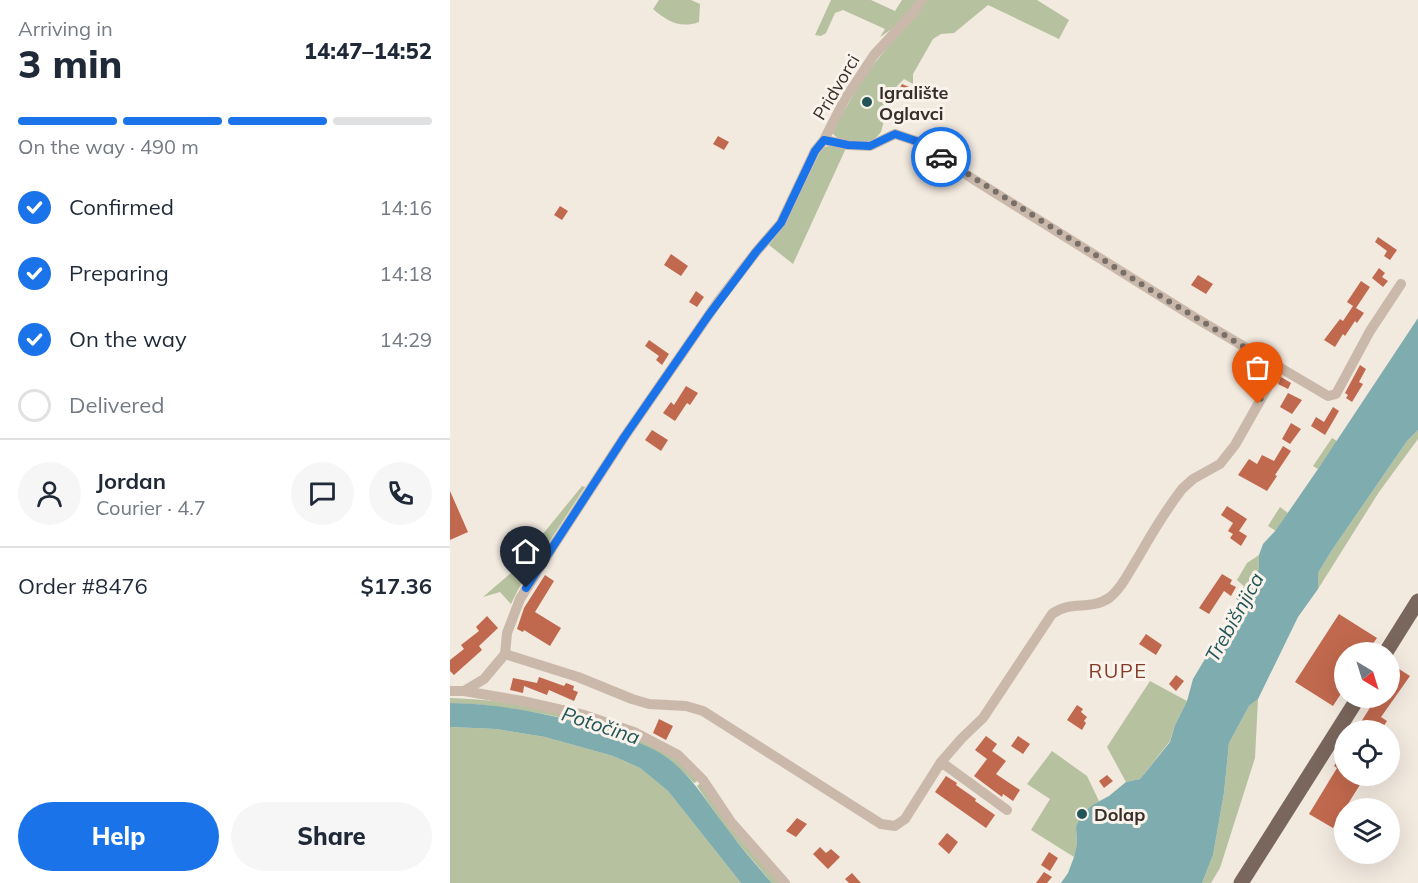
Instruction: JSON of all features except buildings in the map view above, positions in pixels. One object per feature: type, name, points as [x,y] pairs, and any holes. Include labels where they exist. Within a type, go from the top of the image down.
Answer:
[{"type":"main road","points":[[1392,642],[1418,601]]},
{"type":"main road","points":[[1241,883],[1352,708]]},
{"type":"street","name":"Pridvorci","points":[[505,654],[507,633],[520,599],[625,436],[698,330],[756,252],[781,223],[815,151],[824,140],[845,99],[874,55],[922,0]]},
{"type":"street","points":[[824,140],[848,145],[870,146],[895,134],[919,142],[973,179],[1277,367],[1328,396],[1336,394],[1370,331],[1401,284]]},
{"type":"street","points":[[464,691],[484,679],[505,654],[578,677],[649,704],[686,706],[703,711],[881,824],[895,826],[905,819],[941,762],[983,718],[1052,614],[1070,605],[1082,607],[1100,603],[1118,590],[1182,489],[1193,479],[1220,464],[1235,445],[1277,367]]},
{"type":"street","points":[[450,692],[464,691],[522,700],[584,715],[634,732],[678,755],[703,780],[731,822],[785,883]]},
{"type":"street","points":[[941,762],[1007,810]]},
{"type":"green space","points":[[659,0],[691,0],[700,4],[699,22],[686,25],[674,23],[663,17],[653,9]]},
{"type":"green space","points":[[831,0],[871,0],[895,11],[902,0],[919,0],[898,25],[880,37],[885,29],[843,10],[835,13],[826,33],[821,36],[815,35]]},
{"type":"green space","points":[[926,0],[1037,0],[1069,20],[1059,39],[988,5],[954,33],[941,34],[933,39],[913,74],[913,84],[904,79],[893,90],[879,114],[885,117],[881,132],[872,142],[850,142],[839,139],[832,132],[865,75]]},
{"type":"green space","points":[[829,146],[846,148],[793,264],[769,245],[783,227],[822,148]]},
{"type":"green space","points":[[1418,430],[1418,439],[1379,492],[1318,589],[1318,573],[1332,550],[1407,441]]},
{"type":"green space","points":[[1332,438],[1337,441],[1318,469],[1313,466]]},
{"type":"green space","points":[[582,486],[585,487],[511,604],[500,592],[483,597],[512,572]]},
{"type":"green space","points":[[1280,507],[1288,513],[1276,531],[1268,526]]},
{"type":"green space","points":[[1259,555],[1259,569],[1247,589],[1237,580],[1247,563]]},
{"type":"green space","points":[[1150,681],[1187,701],[1170,741],[1140,779],[1126,782],[1107,747]]},
{"type":"green space","points":[[450,698],[507,703],[564,713],[563,718],[506,708],[450,703]]},
{"type":"green space","points":[[1258,699],[1255,758],[1220,868],[1211,883],[1202,883],[1213,855],[1224,793],[1229,743],[1249,706]]},
{"type":"green space","points":[[568,714],[634,735],[677,758],[699,780],[694,783],[680,769],[651,749],[567,719]]},
{"type":"green space","points":[[450,727],[496,729],[545,737],[613,756],[640,768],[668,791],[741,883],[450,883]]},
{"type":"green space","points":[[1052,751],[1087,776],[1099,801],[1076,827],[1077,845],[1074,857],[1031,830],[1050,799],[1027,784]]},
{"type":"green space","points":[[701,783],[779,883],[772,883],[726,829],[697,786]]},
{"type":"water","name":"Trebišnjica","points":[[1418,318],[1418,430],[1407,441],[1318,573],[1318,589],[1298,617],[1258,699],[1249,706],[1229,743],[1224,793],[1213,855],[1202,883],[1061,883],[1074,857],[1077,844],[1076,827],[1082,814],[1126,782],[1140,779],[1170,742],[1175,725],[1187,701],[1193,679],[1239,602],[1236,598],[1243,587],[1247,589],[1259,569],[1259,555],[1263,544],[1276,530],[1318,469]]},
{"type":"water","points":[[450,703],[489,705],[547,715],[612,733],[658,752],[674,763],[689,778],[772,883],[741,883],[668,791],[640,768],[613,756],[545,737],[496,729],[450,727]]},
{"type":"way so far","points":[[941,157],[1277,367],[1258,404]]},
{"type":"place","name":"Igralište Oglavci","points":[[867,102]]},
{"type":"place","name":"Dolap","points":[[1082,814]]},
{"type":"district","name":"RUPE","points":[[1118,670]]},
{"type":"route","points":[[526,588],[625,436],[708,316],[781,223],[815,151],[824,140],[848,145],[870,146],[895,134],[919,142],[941,157]]},
{"type":"water label","name":"Potočina","points":[[601,725]]}]
